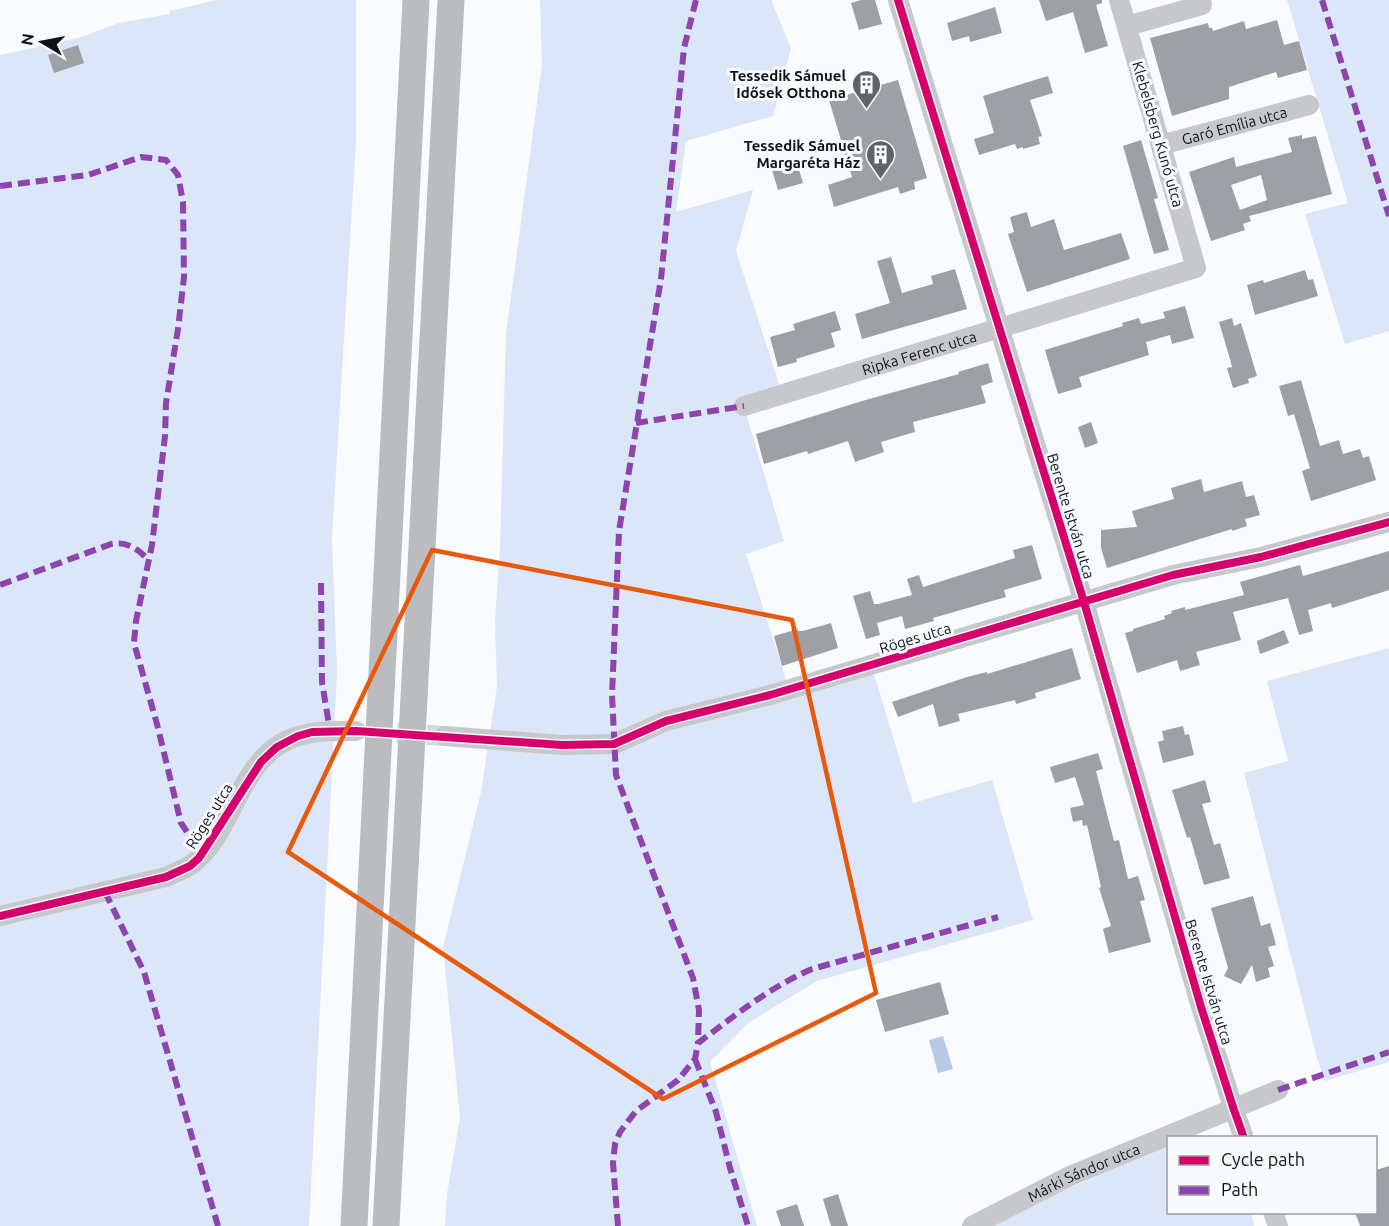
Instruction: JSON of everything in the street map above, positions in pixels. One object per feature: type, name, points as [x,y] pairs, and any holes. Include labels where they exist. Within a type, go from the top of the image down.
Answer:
[{"type":"highway","points":[[354,1226],[416,0]]},
{"type":"highway","points":[[386,1226],[451,0]]},
{"type":"street","name":"Berente István utca","points":[[898,0],[1083,602],[1201,1007],[1244,1136]]},
{"type":"street","name":"Klebelsberg Kunó utca","points":[[1119,0],[1196,268]]},
{"type":"street","points":[[1127,26],[1202,5]]},
{"type":"street","name":"Garó Emília utca","points":[[1161,145],[1309,105]]},
{"type":"street","name":"Ripka Ferenc utca","points":[[744,406],[1196,268]]},
{"type":"street","name":"Röges utca","points":[[446,736],[562,745],[614,744],[666,721],[770,695],[1173,575],[1261,557],[1389,522]]},
{"type":"street","name":"Röges utca","points":[[0,916],[166,877],[190,866],[207,849],[254,770],[276,747],[287,740],[312,732],[356,731]]},
{"type":"street","name":"Márki Sándor utca","points":[[1169,1136],[1278,1090]]},
{"type":"street","name":"Márki Sándor utca","points":[[972,1226],[1070,1176],[1167,1137]]},
{"type":"highlighted area","points":[[432,550],[792,620],[876,993],[663,1099],[288,852]]},
{"type":"shaded area","points":[[216,0],[356,0],[356,140],[332,538],[337,673],[309,1226],[0,1226],[0,55],[82,37],[118,23],[170,14],[170,11]]},
{"type":"shaded area","points":[[540,0],[771,0],[791,48],[773,116],[686,141],[676,212],[753,190],[736,251],[779,384],[741,397],[784,541],[746,554],[791,695],[874,674],[913,803],[992,780],[1033,920],[817,981],[748,1023],[710,1062],[757,1226],[445,1226],[447,1194],[460,1117],[443,947],[481,792],[497,686],[495,621],[500,547],[506,334],[542,65]]},
{"type":"shaded area","points":[[1287,0],[1389,0],[1389,331],[1345,344],[1305,214],[1348,203]]},
{"type":"shaded area","points":[[1389,648],[1389,1062],[1325,1081],[1317,1058],[1244,773],[1288,761],[1267,681]]},
{"type":"shaded area","points":[[943,1036],[953,1069],[938,1073],[929,1040]]},
{"type":"shaded area","points":[[1167,1143],[1167,1214],[1251,1214],[1254,1226],[987,1226]]},
{"type":"building","points":[[875,0],[882,24],[859,30],[851,3]]},
{"type":"building","points":[[1039,0],[1102,0],[1102,3],[1096,5],[1108,46],[1085,53],[1073,12],[1046,21]]},
{"type":"building","points":[[995,7],[1002,33],[970,42],[969,36],[952,41],[947,23]]},
{"type":"building","points":[[1277,20],[1284,45],[1299,41],[1307,70],[1278,78],[1276,72],[1229,87],[1229,99],[1172,116],[1150,38],[1208,23],[1209,28],[1213,31],[1244,21],[1246,29]]},
{"type":"building","points":[[78,45],[84,63],[54,73],[48,55]]},
{"type":"building","points":[[1048,76],[1053,93],[1030,100],[1042,136],[1038,137],[1040,144],[1017,149],[1015,144],[979,155],[974,139],[994,133],[983,96]]},
{"type":"building","points":[[898,80],[927,178],[914,182],[915,189],[900,194],[898,187],[834,207],[828,185],[852,177],[829,100]]},
{"type":"building","points":[[1302,135],[1302,139],[1316,136],[1332,194],[1249,216],[1251,221],[1243,224],[1245,230],[1211,241],[1189,172],[1234,157],[1236,167],[1292,152],[1288,138]],"holes":[[[1261,175],[1267,200],[1240,210],[1231,185]]]},
{"type":"building","points":[[1141,140],[1158,198],[1154,199],[1169,250],[1154,254],[1123,146]]},
{"type":"building","points":[[797,163],[803,183],[778,190],[772,170]]},
{"type":"building","points":[[1027,212],[1031,227],[1054,219],[1064,250],[1121,233],[1130,259],[1027,292],[1008,234],[1014,232],[1010,217]]},
{"type":"building","points":[[891,257],[902,293],[933,284],[931,276],[955,269],[967,309],[862,339],[855,314],[890,303],[877,261]]},
{"type":"building","points":[[1305,270],[1308,280],[1313,279],[1318,296],[1255,315],[1247,285],[1263,280],[1264,283]]},
{"type":"building","points":[[1185,306],[1194,338],[1172,344],[1170,335],[1146,342],[1149,355],[1079,377],[1082,387],[1058,394],[1045,350],[1123,326],[1122,323],[1139,318],[1141,324],[1165,318],[1163,312]]},
{"type":"building","points":[[835,311],[841,330],[831,333],[835,347],[778,367],[770,337],[795,330],[793,324]]},
{"type":"building","points":[[1232,318],[1234,326],[1241,323],[1257,376],[1248,379],[1249,383],[1233,388],[1227,368],[1232,367],[1219,322]]},
{"type":"building","points":[[988,363],[993,382],[981,386],[986,403],[913,422],[915,432],[881,442],[884,452],[855,462],[848,441],[808,454],[807,451],[764,464],[756,434],[959,374],[958,372]]},
{"type":"building","points":[[1301,380],[1320,446],[1339,440],[1343,454],[1360,449],[1363,458],[1369,456],[1376,480],[1311,501],[1302,471],[1310,468],[1294,414],[1288,416],[1279,386]]},
{"type":"building","points":[[1091,422],[1098,443],[1085,448],[1078,427]]},
{"type":"building","points":[[1201,479],[1204,492],[1242,481],[1246,497],[1254,495],[1260,515],[1245,519],[1247,526],[1107,568],[1101,548],[1101,530],[1137,527],[1132,511],[1174,499],[1171,488]]},
{"type":"building","points":[[1032,545],[1042,579],[1004,590],[1006,597],[933,618],[934,621],[905,629],[902,616],[877,623],[880,635],[866,639],[853,596],[870,591],[874,604],[878,604],[912,595],[907,579],[919,575],[923,587],[1015,558],[1013,550]]},
{"type":"building","points":[[1389,551],[1389,590],[1332,608],[1331,603],[1308,610],[1313,631],[1299,635],[1288,598],[1233,612],[1241,640],[1196,652],[1200,665],[1180,671],[1177,660],[1137,673],[1125,633],[1133,629],[1165,619],[1164,616],[1172,613],[1171,611],[1185,607],[1185,610],[1244,595],[1240,582],[1300,565],[1303,576]]},
{"type":"building","points":[[831,623],[838,648],[782,666],[774,636]]},
{"type":"building","points":[[1284,630],[1289,643],[1260,654],[1257,641]]},
{"type":"building","points":[[1072,648],[1081,679],[1035,693],[1036,698],[1016,704],[1015,700],[958,714],[960,721],[939,727],[933,704],[898,717],[892,702],[967,677],[987,672],[987,674]]},
{"type":"building","points":[[1183,726],[1185,735],[1189,734],[1194,755],[1163,763],[1158,742],[1164,740],[1162,731]]},
{"type":"building","points":[[1098,753],[1103,769],[1096,771],[1114,841],[1119,840],[1128,879],[1138,876],[1145,900],[1140,901],[1151,942],[1109,953],[1103,929],[1111,926],[1099,888],[1101,887],[1087,825],[1083,826],[1082,820],[1073,822],[1070,808],[1084,805],[1075,777],[1055,783],[1050,767]]},
{"type":"building","points":[[1205,780],[1211,802],[1202,804],[1214,845],[1220,843],[1230,878],[1204,885],[1190,837],[1187,838],[1172,790]]},
{"type":"building","points":[[1253,896],[1261,926],[1270,923],[1276,945],[1268,947],[1274,966],[1268,968],[1270,977],[1256,982],[1252,965],[1241,984],[1224,976],[1228,968],[1211,908]]},
{"type":"building","points":[[940,982],[949,1014],[885,1032],[876,1000]]},
{"type":"building","points":[[1389,1166],[1389,1226],[1360,1226],[1356,1214],[1377,1214],[1377,1170]]},
{"type":"building","points":[[838,1194],[848,1226],[831,1226],[823,1199]]},
{"type":"building","points":[[797,1204],[804,1226],[781,1226],[776,1211]]},
{"type":"tunnel","points":[[367,731],[445,736]]},
{"type":"marked path","points":[[696,0],[684,48],[661,279],[619,531],[612,695],[616,775],[693,978],[699,1010],[698,1043]]},
{"type":"marked path","points":[[1322,0],[1389,216]]},
{"type":"marked path","points":[[0,186],[88,175],[141,157],[166,160],[178,175],[183,202],[184,277],[166,403],[165,436],[152,545],[136,621],[134,643],[181,823],[189,835],[207,849]]},
{"type":"marked path","points":[[636,423],[744,406]]},
{"type":"marked path","points":[[0,585],[111,544],[117,543],[132,547],[149,560]]},
{"type":"marked path","points":[[321,583],[322,682],[330,731]]},
{"type":"marked path","points":[[105,892],[144,972],[218,1226]]},
{"type":"marked path","points":[[618,1226],[613,1163],[615,1144],[620,1132],[636,1111],[678,1080],[695,1059],[698,1043],[767,993],[812,969],[998,917]]},
{"type":"marked path","points":[[1278,1090],[1389,1052]]},
{"type":"marked path","points":[[695,1059],[716,1112],[748,1226]]},
{"type":"cycle path","points":[[898,0],[1084,602],[1201,1007],[1243,1136]]},
{"type":"cycle path","points":[[0,916],[166,877],[190,866],[199,858],[261,762],[277,747],[298,736],[312,732],[356,731],[562,745],[614,744],[666,721],[770,695],[1173,575],[1261,557],[1389,522]]},
{"type":"place","name":"Tessedik Sámuel Idősek Otthona","points":[[867,110]]},
{"type":"place","name":"Tessedik Sámuel Margaréta Ház","points":[[881,180]]}]
